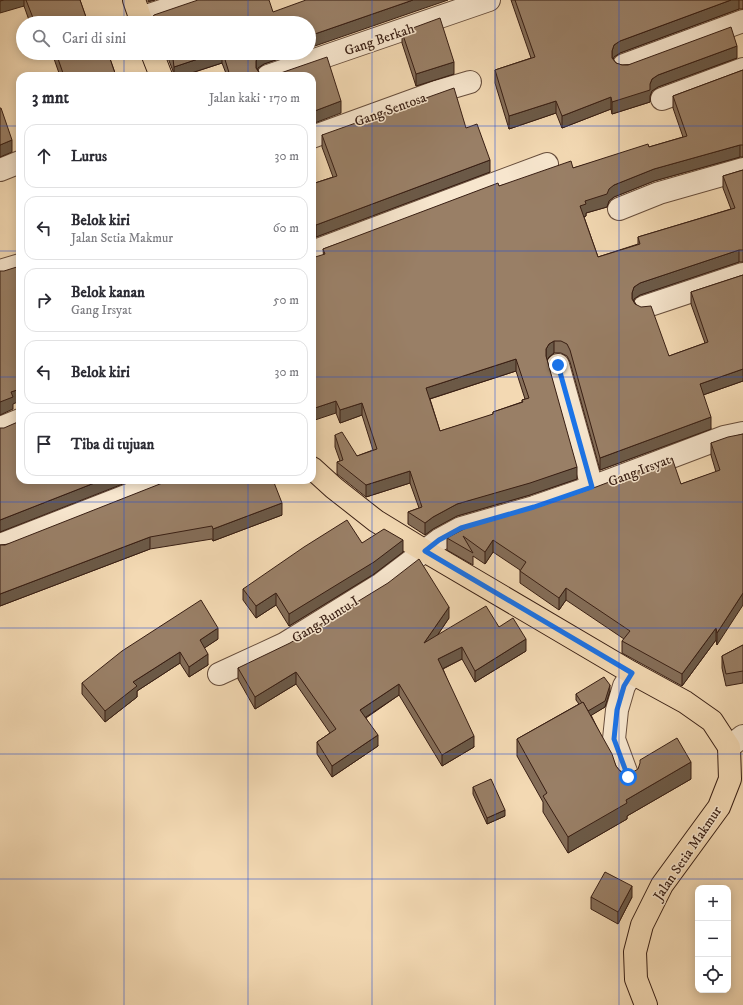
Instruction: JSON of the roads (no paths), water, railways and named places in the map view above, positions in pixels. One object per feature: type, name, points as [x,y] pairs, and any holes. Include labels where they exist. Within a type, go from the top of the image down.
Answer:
[{"type":"main road","points":[[155,60],[159,72]]},
{"type":"main road","name":"Jalan Setia Makmur","points":[[316,472],[334,488],[376,521],[632,673],[685,702],[712,721],[736,742],[730,779],[719,807],[662,885],[642,925],[635,952],[636,979],[646,1005]]},
{"type":"street","points":[[139,14],[195,0]]},
{"type":"street","name":"Gang Berkah","points":[[316,59],[489,0]]},
{"type":"street","points":[[624,66],[743,21]]},
{"type":"street","name":"Gang Berkah","points":[[280,72],[315,60]]},
{"type":"street","points":[[662,99],[743,69]]},
{"type":"street","name":"Gang Sentosa","points":[[316,136],[436,92],[470,82]]},
{"type":"street","points":[[0,170],[16,164]]},
{"type":"street","points":[[316,251],[547,164]]},
{"type":"street","points":[[619,209],[659,193],[743,169]]},
{"type":"street","points":[[0,271],[16,266]]},
{"type":"street","points":[[644,307],[743,274]]},
{"type":"street","points":[[558,365],[592,487]]},
{"type":"street","points":[[0,428],[16,422]]},
{"type":"street","name":"Gang Irsyat","points":[[425,551],[439,540],[461,528],[534,507],[592,487],[724,437],[743,432]]},
{"type":"street","points":[[0,544],[157,484]]},
{"type":"street","name":"Gang Buntu I","points":[[218,674],[284,644],[381,584],[425,551]]},
{"type":"street","points":[[628,777],[614,739],[617,710],[624,686],[632,673]]}]
